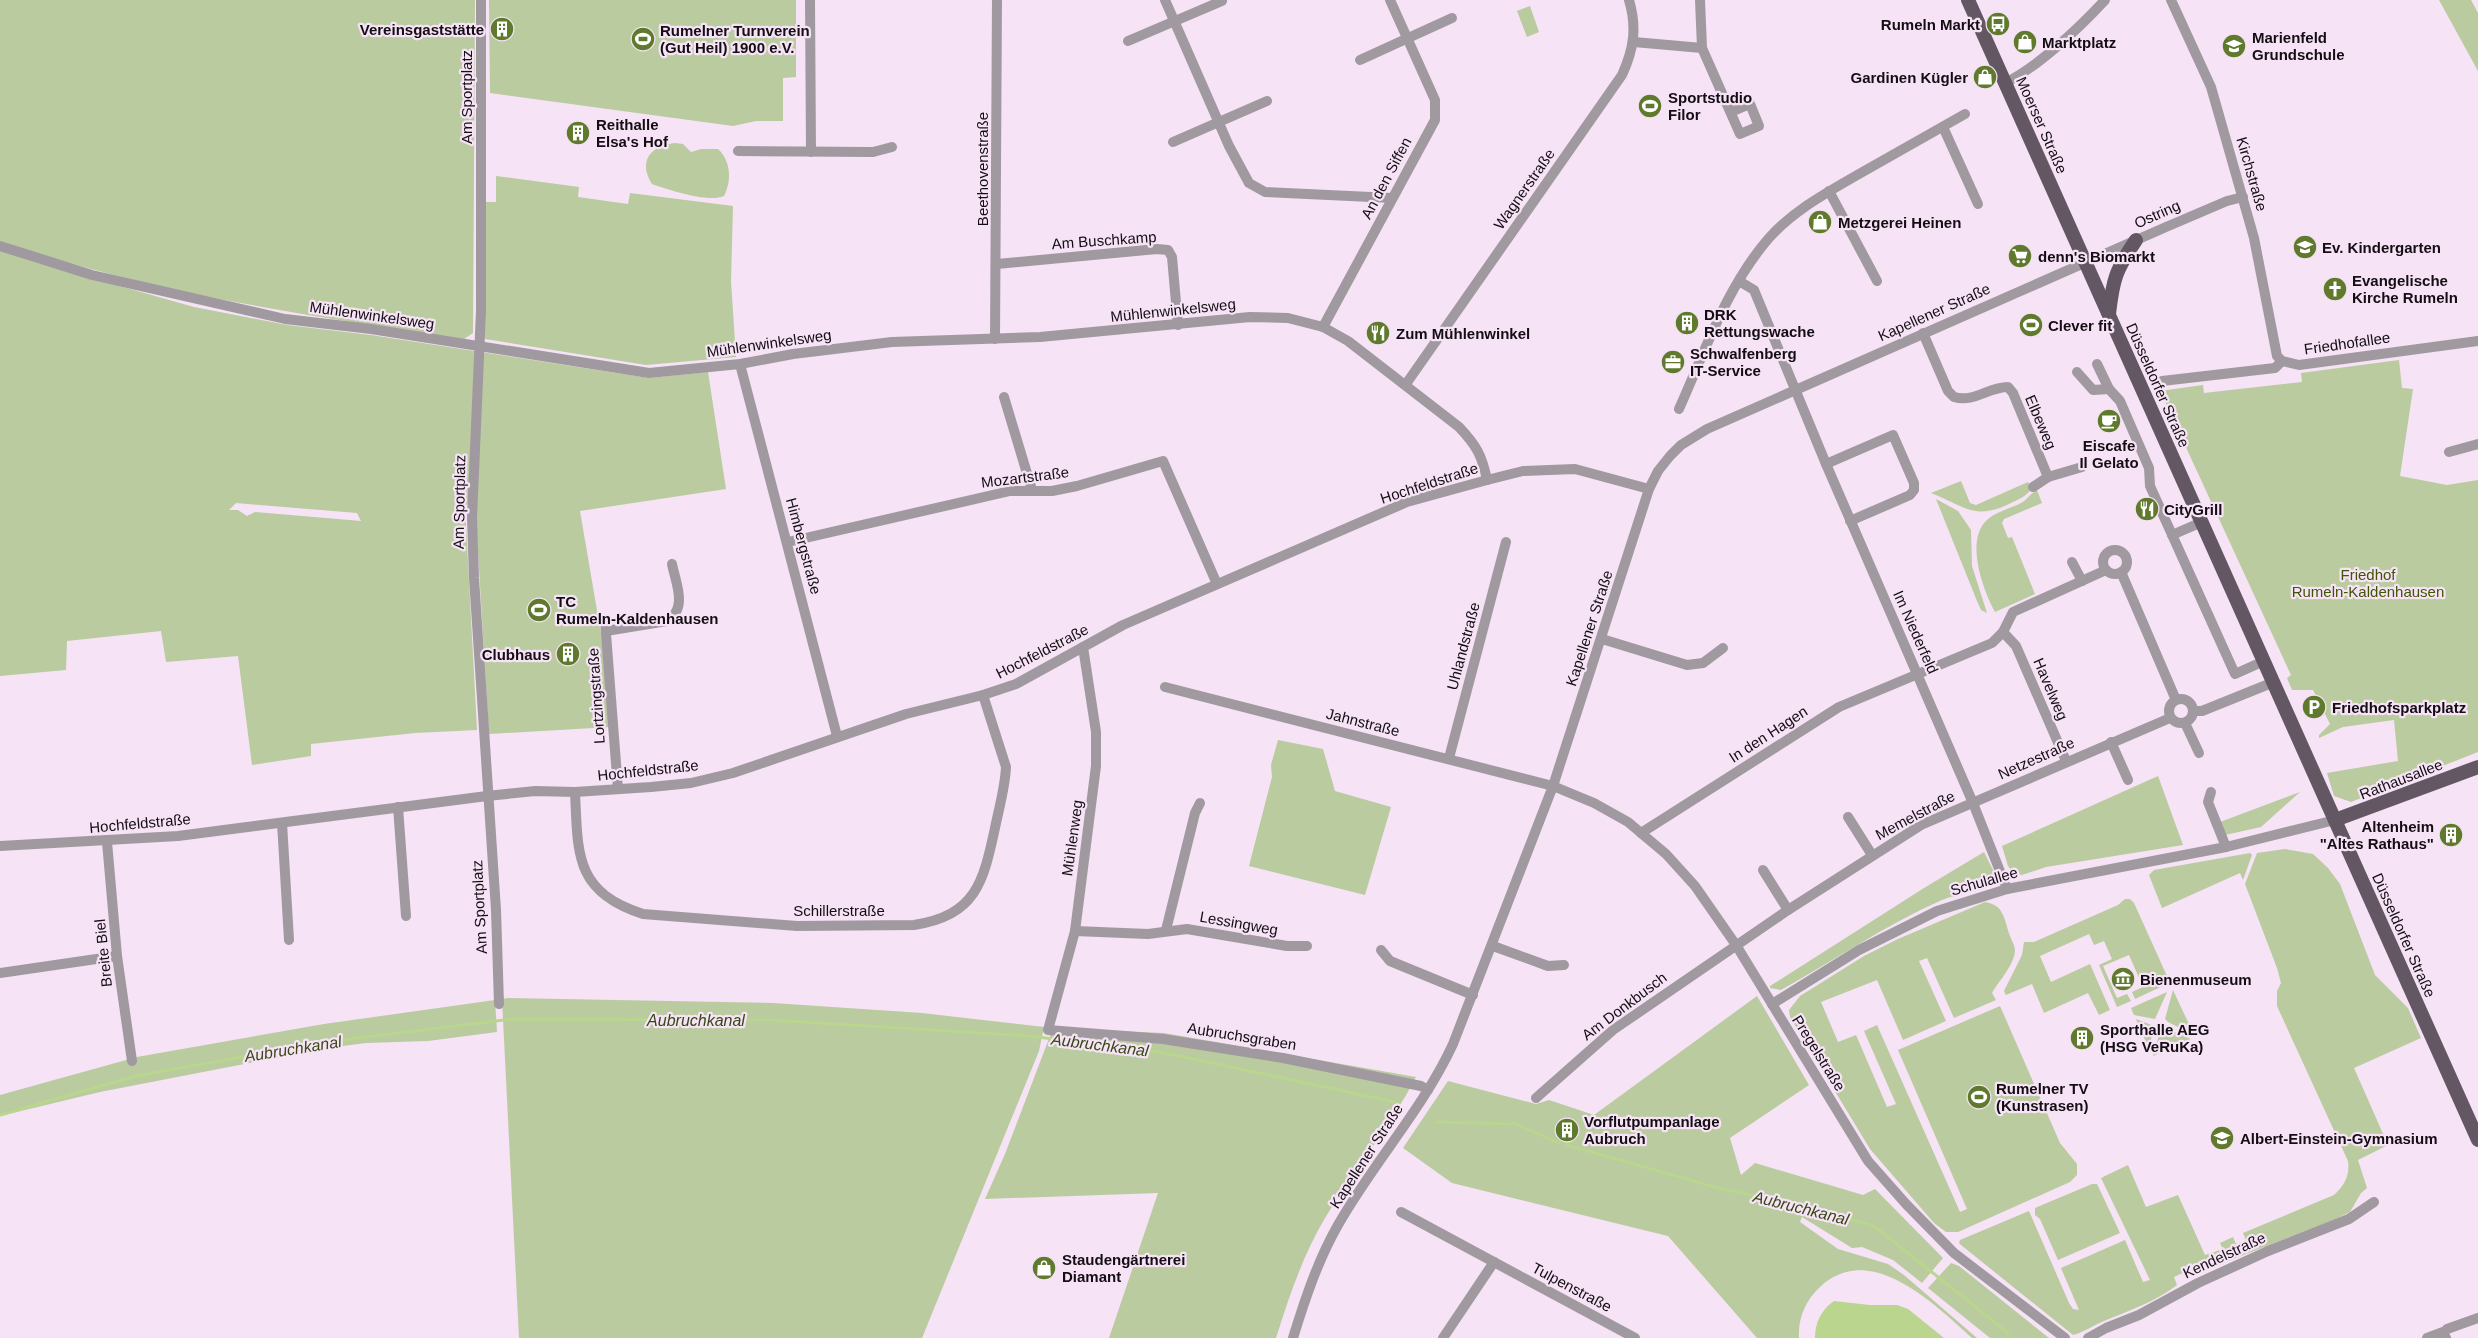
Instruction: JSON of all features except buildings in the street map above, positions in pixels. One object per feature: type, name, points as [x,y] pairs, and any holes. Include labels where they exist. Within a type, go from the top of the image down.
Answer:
[{"type":"main road","name":"Moerser Straße","points":[[1968,0],[2085,262]]},
{"type":"main road","points":[[2109,315],[2112,288],[2118,267],[2136,240]]},
{"type":"main road","name":"Düsseldorfer Straße","points":[[2085,262],[2478,1140]]},
{"type":"main road","name":"Rathausallee","points":[[2335,820],[2478,767]]},
{"type":"street","name":"Am Sportplatz","points":[[481,0],[481,311],[472,518],[487,796],[496,910],[499,1004]]},
{"type":"street","points":[[810,0],[811,152]]},
{"type":"street","name":"Beethovenstraße","points":[[995,339],[997,0]]},
{"type":"street","points":[[1165,0],[1219,122],[1249,183],[1265,192],[1392,198]]},
{"type":"street","name":"An den Siffen","points":[[1322,328],[1434,120],[1435,100],[1390,0]]},
{"type":"street","name":"Wagnerstraße","points":[[1406,384],[1622,75],[1634,42],[1634,19],[1629,0]]},
{"type":"street","points":[[1700,0],[1702,48],[1731,112]]},
{"type":"street","points":[[2005,83],[2020,76],[2033,66],[2105,0]]},
{"type":"street","name":"Kirchstraße","points":[[2171,0],[2211,87],[2243,197],[2262,274],[2274,348],[2282,361]]},
{"type":"street","points":[[1128,41],[1222,1]]},
{"type":"street","points":[[1360,60],[1452,18]]},
{"type":"street","points":[[1634,42],[1702,48]]},
{"type":"street","points":[[1173,142],[1267,101]]},
{"type":"street","points":[[1679,409],[1738,281],[1770,237],[1796,214],[1829,191],[1965,114]]},
{"type":"street","points":[[1943,127],[1978,204]]},
{"type":"street","points":[[738,151],[874,152],[892,147]]},
{"type":"street","points":[[1829,191],[1877,281]]},
{"type":"street","name":"Ostring","points":[[2085,262],[2227,200],[2243,197]]},
{"type":"street","name":"Mühlenwinkelsweg","points":[[0,246],[92,275],[286,319],[371,329],[649,373],[740,364],[852,346],[892,342],[995,339],[1178,325],[1250,317],[1288,318],[1322,328],[1348,341],[1406,384],[1459,427],[1473,441],[1483,459],[1486,480]]},
{"type":"street","name":"Am Buschkamp","points":[[996,264],[1157,249],[1168,250],[1172,257],[1178,325]]},
{"type":"street","name":"Kapellener Straße","points":[[1292,1338],[1311,1284],[1338,1226],[1441,1072],[1493,946],[1553,786],[1649,489],[1658,471],[1681,445],[1707,429],[2085,262]]},
{"type":"street","points":[[1738,281],[1754,290],[1795,389]]},
{"type":"street","name":"Elbeweg","points":[[1923,333],[1948,390],[1954,397],[1973,398],[1999,387],[2008,387],[2013,393],[2048,477]]},
{"type":"street","name":"Friedhofallee","points":[[2162,381],[2275,368],[2282,361],[2299,365],[2478,342]]},
{"type":"street","name":"Himbergstraße","points":[[740,364],[788,542],[837,736]]},
{"type":"street","points":[[2108,389],[2093,390],[2080,376],[2099,368],[2108,389],[2120,401],[2149,468],[2150,486],[2235,674],[2264,661]]},
{"type":"street","name":"Im Niederfeld","points":[[1795,389],[1850,521],[1973,802],[2007,889]]},
{"type":"street","points":[[1004,397],[1032,490]]},
{"type":"street","points":[[1826,464],[1894,435],[1914,483],[1914,490],[1910,495],[1850,521]]},
{"type":"street","points":[[2449,452],[2478,444]]},
{"type":"street","name":"Mozartstraße","points":[[788,542],[983,497],[1032,490],[1052,491],[1077,486],[1163,461],[1217,584]]},
{"type":"street","points":[[2034,487],[2048,477],[2082,467]]},
{"type":"street","name":"Hochfeldstraße","points":[[0,846],[107,842],[282,823],[535,791],[575,792],[691,783],[732,772],[906,714],[983,695],[1016,684],[1123,625],[1407,502],[1523,471],[1575,469],[1649,489]]},
{"type":"street","points":[[2172,535],[2202,522]]},
{"type":"street","name":"Uhlandstraße","points":[[1449,758],[1506,542]]},
{"type":"street","points":[[2118,550],[2124,555],[2127,561],[2124,569],[2120,572],[2110,573],[2106,570],[2104,558],[2107,553],[2118,550]]},
{"type":"street","points":[[2072,562],[2082,581]]},
{"type":"street","name":"Lortzingstraße","points":[[618,789],[606,626],[667,621],[674,616],[680,604],[672,564]]},
{"type":"street","points":[[2004,632],[2013,612],[2106,570]]},
{"type":"street","points":[[2120,572],[2176,700]]},
{"type":"street","name":"In den Hagen","points":[[1641,833],[1839,707],[1992,644],[2004,632]]},
{"type":"street","name":"Havelweg","points":[[2004,632],[2016,646],[2066,761]]},
{"type":"street","points":[[1602,639],[1687,665],[1703,663],[1723,648]]},
{"type":"street","name":"Mühlenweg","points":[[1048,1030],[1076,931],[1096,766],[1096,732],[1083,647]]},
{"type":"street","points":[[2193,711],[2202,711],[2274,682]]},
{"type":"street","name":"Jahnstraße","points":[[1165,687],[1553,786]]},
{"type":"street","name":"Schillerstraße","points":[[575,792],[577,839],[585,871],[596,888],[610,900],[628,909],[643,914],[797,926],[914,925],[932,922],[947,918],[969,900],[983,875],[994,833],[1006,779],[1006,767],[983,695]]},
{"type":"street","points":[[2176,700],[2188,701],[2193,711],[2191,718],[2185,723],[2177,723],[2170,718],[2168,709],[2176,700]]},
{"type":"street","name":"Netzestraße","points":[[1973,802],[2170,718]]},
{"type":"street","points":[[2185,723],[2199,753]]},
{"type":"street","points":[[2111,742],[2128,780]]},
{"type":"street","name":"Pregelstraße","points":[[1553,786],[1594,803],[1628,822],[1666,854],[1695,886],[1736,945],[1868,1161],[1906,1204],[1954,1252],[2065,1338]]},
{"type":"street","points":[[2211,792],[2208,802],[2226,847]]},
{"type":"street","name":"Memelstraße","points":[[1736,945],[1921,825],[1973,802]]},
{"type":"street","points":[[1166,930],[1195,813],[1200,803]]},
{"type":"street","points":[[398,807],[406,916]]},
{"type":"street","name":"Memelstraße","points":[[1848,817],[1872,855]]},
{"type":"street","name":"Schulallee","points":[[1772,1004],[1859,950],[1937,911],[2007,889],[2226,847],[2335,820]]},
{"type":"street","points":[[282,823],[288,940]]},
{"type":"street","name":"Breite Biel","points":[[107,842],[117,956],[132,1061]]},
{"type":"street","points":[[1763,870],[1788,910]]},
{"type":"street","name":"Lessingweg","points":[[1076,931],[1130,934],[1187,929],[1287,946],[1306,946]]},
{"type":"street","name":"Am Donkbusch","points":[[1536,1098],[1613,1030],[1736,945]]},
{"type":"street","points":[[1493,946],[1548,966],[1564,966]]},
{"type":"street","points":[[1381,950],[1390,961],[1473,995]]},
{"type":"street","points":[[0,973],[117,956]]},
{"type":"street","name":"Aubruchsgraben","points":[[1048,1030],[1163,1039],[1218,1047],[1421,1086],[1428,1090]]},
{"type":"street","name":"Kendelstraße","points":[[2088,1338],[2268,1251],[2349,1219],[2374,1202]]},
{"type":"street","name":"Tulpenstraße","points":[[1401,1212],[1635,1338]]},
{"type":"street","points":[[1443,1338],[1494,1262]]},
{"type":"street","points":[[2427,1338],[2445,1333],[2478,1318]]},
{"type":"green space","points":[[0,0],[475,0],[473,333],[464,339],[288,312],[230,301],[114,275],[0,241]]},
{"type":"green space","name":"Rumelner Turnverein (Gut Heil) 1900 e.V.","points":[[489,0],[796,0],[796,77],[783,78],[783,121],[756,121],[733,126],[490,93]]},
{"type":"green space","points":[[2439,0],[2471,0],[2478,13],[2478,71]]},
{"type":"green space","points":[[1530,6],[1539,32],[1527,37],[1517,11]]},
{"type":"green space","points":[[675,143],[683,144],[691,152],[701,149],[718,149],[726,159],[729,171],[727,190],[724,196],[717,198],[699,197],[652,184],[646,168],[649,156],[659,147]]},
{"type":"green space","points":[[496,176],[579,187],[578,197],[628,204],[630,193],[733,206],[731,281],[736,357],[646,365],[485,339],[486,202],[496,202]]},
{"type":"green space","points":[[0,249],[35,262],[194,307],[287,325],[371,335],[649,378],[708,372],[726,489],[580,511],[601,634],[610,727],[489,734],[475,503],[465,505],[477,730],[415,733],[311,744],[311,756],[252,765],[238,656],[166,662],[161,631],[67,641],[66,670],[0,676]],"holes":[[[236,503],[357,513],[361,521],[255,512],[247,516],[238,510],[229,510]]]},
{"type":"green space","name":"Friedhof Rumeln-Kaldenhausen","points":[[2399,360],[2402,388],[2413,389],[2400,476],[2447,485],[2478,480],[2478,752],[2351,802],[2334,796],[2327,773],[2398,761],[2394,720],[2343,727],[2319,738],[2319,735],[2330,724],[2313,690],[2292,690],[2287,678],[2291,675],[2160,391],[2203,385],[2204,393],[2302,382],[2301,373]]},
{"type":"green space","points":[[1961,481],[1970,503],[1976,505],[2028,482],[2031,489],[2018,500],[1987,511],[1969,509],[1931,493]]},
{"type":"green space","points":[[2037,490],[2042,503],[2004,519],[2002,523],[2008,538],[2012,537],[2035,594],[1995,612],[1981,578],[1978,565],[1977,539],[1981,528],[1988,519],[2023,502]]},
{"type":"green space","points":[[1936,499],[1958,511],[1971,530],[1972,566],[1987,613],[1981,610]]},
{"type":"green space","points":[[1278,740],[1323,749],[1335,791],[1391,807],[1365,895],[1249,866],[1272,777],[1271,765]]},
{"type":"green space","points":[[2158,776],[2183,845],[2046,867],[2022,875],[2013,873],[2008,866],[2002,846]]},
{"type":"green space","points":[[2300,792],[2261,827],[2225,835],[2220,822]]},
{"type":"green space","points":[[2285,849],[2313,854],[2328,868],[2340,884],[2375,975],[2408,1008],[2421,1038],[2354,1068],[2388,1145],[2358,1160],[2367,1188],[2361,1193],[2350,1212],[2208,1269],[2204,1263],[2174,1277],[2177,1285],[2160,1296],[2073,1335],[1961,1245],[1959,1243],[1960,1240],[2029,1211],[2069,1303],[2073,1309],[2079,1310],[2061,1268],[2125,1240],[2143,1282],[2150,1280],[2101,1178],[2128,1165],[2146,1207],[2178,1195],[2205,1255],[2223,1249],[2220,1243],[2233,1237],[2236,1244],[2246,1240],[2243,1233],[2334,1195],[2346,1180],[2348,1161],[2277,1006],[2277,991],[2281,983],[2245,884],[2257,853]]},
{"type":"green space","points":[[1984,852],[1994,872],[1995,879],[1991,883],[1942,900],[1921,910],[1781,990],[1770,988],[1770,986],[1924,888]]},
{"type":"green space","points":[[2250,853],[2252,855],[2243,880],[2240,873],[2162,908],[2149,875],[2154,870]]},
{"type":"green space","points":[[2125,899],[2130,899],[2134,903],[2169,983],[2135,999],[2132,992],[2143,987],[2129,955],[2103,966],[2117,998],[2127,994],[2131,1001],[2117,1007],[2099,965],[2112,959],[2104,941],[2094,945],[2089,934],[2040,956],[2051,982],[2090,964],[2110,1010],[2099,1015],[2088,993],[2044,1013],[2032,984],[2006,995],[2004,991],[2022,955],[2024,942],[2034,942],[2118,905]]},
{"type":"green space","points":[[1985,902],[1996,906],[2003,914],[2015,949],[2009,967],[1992,993],[1996,1000],[1954,1018],[1927,958],[1919,961],[1946,1021],[1903,1040],[1877,980],[1821,1002],[1838,1042],[1856,1035],[1887,1107],[1896,1104],[1864,1031],[1877,1025],[1960,1212],[1967,1209],[1898,1050],[2000,1006],[2060,1143],[2077,1164],[2077,1175],[2070,1182],[1958,1232],[1946,1232],[1934,1223],[1870,1149],[1790,1017],[1789,1010],[1800,996],[1864,956],[1898,939]]},
{"type":"green space","points":[[2173,990],[2194,1035],[2165,1019]]},
{"type":"green space","points":[[2167,992],[2155,1019],[2134,1015],[2131,1008]]},
{"type":"green space","points":[[1757,996],[1809,1085],[1730,1138],[1741,1175],[1755,1163],[1863,1195],[1875,1189],[1943,1258],[1922,1283],[1893,1260],[1862,1247],[1852,1248],[1802,1217],[1800,1222],[1838,1249],[1888,1264],[1904,1275],[1977,1338],[1972,1338],[1939,1309],[1900,1282],[1880,1274],[1860,1270],[1839,1274],[1815,1292],[1806,1304],[1801,1317],[1799,1338],[1757,1338],[1668,1236],[1452,1183],[1403,1148],[1448,1081],[1536,1104],[1549,1100],[1594,1115]]},
{"type":"green space","points":[[502,999],[773,1003],[922,1013],[1044,1027],[1039,1051],[922,1338],[519,1338]]},
{"type":"green space","points":[[495,1000],[497,1032],[428,1041],[366,1043],[327,1048],[100,1092],[0,1116],[0,1095],[137,1057],[324,1024]]},
{"type":"green space","points":[[2136,1019],[2154,1026],[2149,1049]]},
{"type":"green space","points":[[1053,1028],[1164,1033],[1416,1077],[1395,1113],[1336,1200],[1317,1232],[1297,1276],[1276,1338],[1109,1338],[1158,1193],[985,1199],[1005,1154]]},
{"type":"green space","points":[[2161,1028],[2165,1028],[2191,1039],[2153,1056]]},
{"type":"green space","points":[[2092,1184],[2097,1184],[2120,1233],[2058,1260],[2040,1219],[2035,1215],[2035,1208]]},
{"type":"green space","points":[[1951,1263],[1959,1266],[2049,1338],[1990,1338],[1928,1288]]},
{"type":"shaded area","points":[[1834,1301],[1870,1305],[1897,1305],[1908,1309],[1944,1338],[1815,1338],[1816,1327],[1820,1317]]},
{"type":"waterway","name":"Aubruchkanal","points":[[0,1115],[136,1076],[326,1042],[512,1019],[770,1020],[1029,1036],[1160,1052],[1395,1102]]},
{"type":"waterway","name":"Aubruchkanal","points":[[1437,1122],[1516,1124],[1559,1143],[1563,1135]]},
{"type":"waterway","name":"Aubruchkanal","points":[[1567,1136],[1567,1145],[1718,1188],[1811,1208],[1874,1226],[2007,1332],[2008,1338]]},
{"type":"place","name":"Rumeln Markt","points":[[1998,24]]},
{"type":"place","name":"Vereinsgaststätte","points":[[502,29]]},
{"type":"place","name":"Rumelner Turnverein (Gut Heil) 1900 e.V.","points":[[643,39]]},
{"type":"place","name":"Marktplatz","points":[[2025,42]]},
{"type":"place","name":"Marienfeld Grundschule","points":[[2234,46]]},
{"type":"place","name":"Gardinen Kügler","points":[[1985,77]]},
{"type":"place","name":"Sportstudio Filor","points":[[1650,106]]},
{"type":"place","name":"Reithalle Elsa's Hof","points":[[578,133]]},
{"type":"place","name":"Metzgerei Heinen","points":[[1820,222]]},
{"type":"place","name":"Ev. Kindergarten","points":[[2305,247]]},
{"type":"place","name":"denn's Biomarkt","points":[[2020,256]]},
{"type":"place","name":"Evangelische Kirche Rumeln","points":[[2335,289]]},
{"type":"place","name":"DRK Rettungswache","points":[[1687,323]]},
{"type":"place","name":"Clever fit","points":[[2031,325]]},
{"type":"place","name":"Zum Mühlenwinkel","points":[[1378,333]]},
{"type":"place","name":"Schwalfenberg IT-Service","points":[[1673,362]]},
{"type":"place","name":"Eiscafe Il Gelato","points":[[2109,421]]},
{"type":"place","name":"CityGrill","points":[[2147,509]]},
{"type":"place","name":"TC Rumeln-Kaldenhausen","points":[[539,610]]},
{"type":"place","name":"Clubhaus","points":[[568,654]]},
{"type":"place","name":"Friedhofsparkplatz","points":[[2314,707]]},
{"type":"place","name":"Altenheim \"Altes Rathaus\"","points":[[2451,835]]},
{"type":"place","name":"Bienenmuseum","points":[[2123,979]]},
{"type":"place","name":"Sporthalle AEG (HSG VeRuKa)","points":[[2082,1038]]},
{"type":"place","name":"Rumelner TV (Kunstrasen)","points":[[1979,1097]]},
{"type":"place","name":"Vorflutpumpanlage Aubruch","points":[[1567,1130]]},
{"type":"place","name":"Albert-Einstein-Gymnasium","points":[[2222,1138]]},
{"type":"place","name":"Staudengärtnerei Diamant","points":[[1044,1268]]}]
